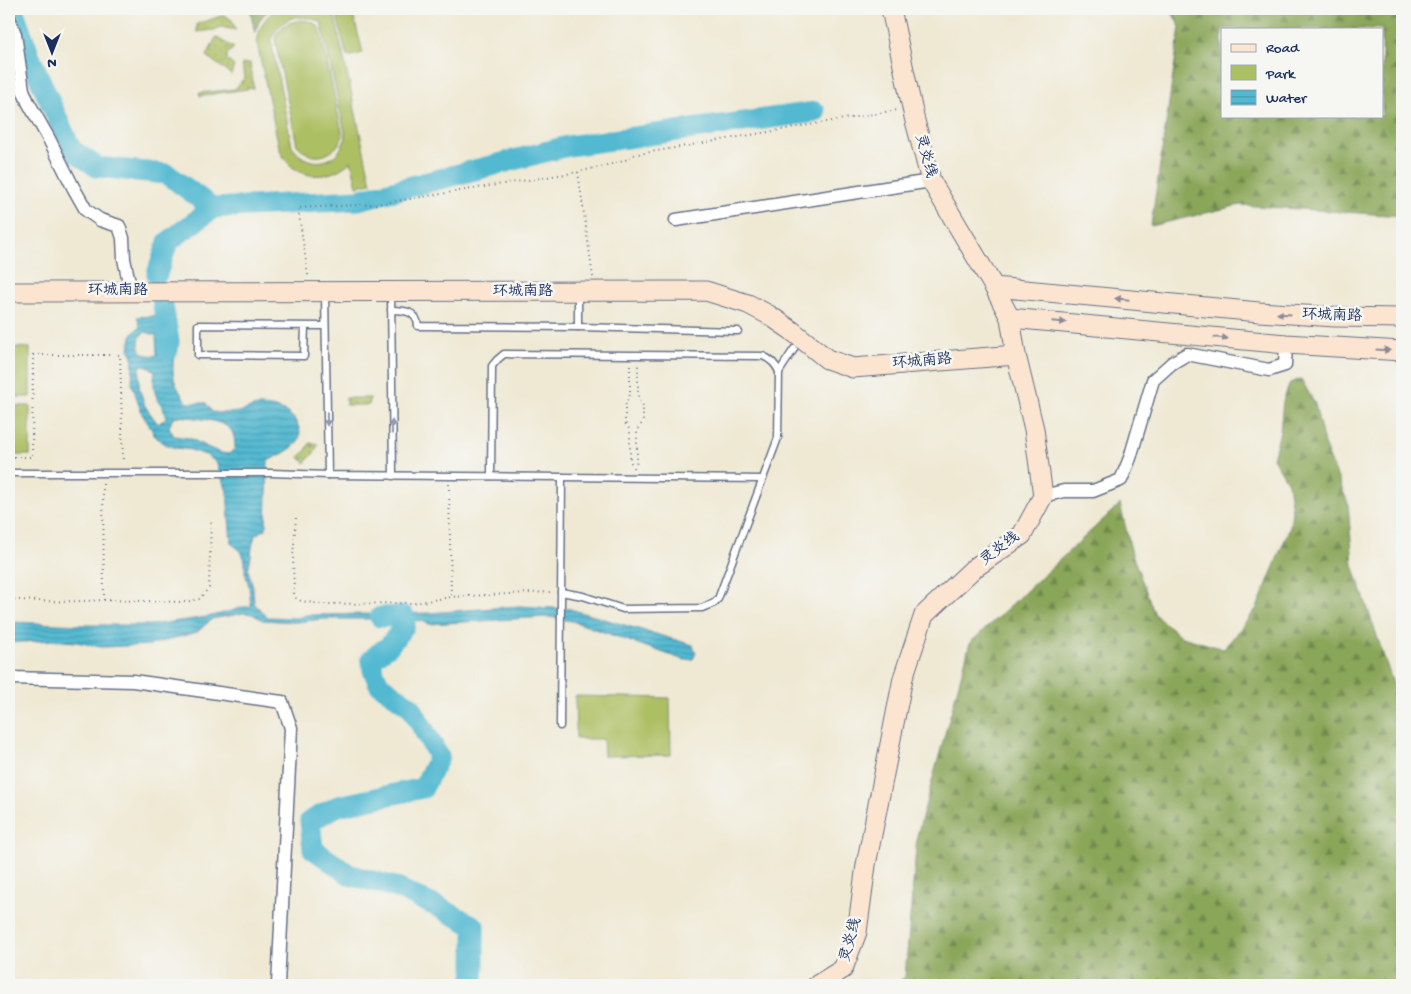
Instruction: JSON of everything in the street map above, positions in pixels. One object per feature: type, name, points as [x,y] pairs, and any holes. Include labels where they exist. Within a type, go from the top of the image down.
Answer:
[{"type":"main road","name":"灵炎线","points":[[817,985],[843,969],[857,932],[866,865],[903,678],[924,616],[973,569],[1022,534],[1043,496],[1034,430],[1016,355],[1010,318],[994,287],[930,181],[890,9]]},
{"type":"main road","name":"环城南路","points":[[994,287],[1259,312],[1402,318]]},
{"type":"main road","name":"环城南路","points":[[9,292],[318,292],[391,301],[587,292],[706,291],[748,304],[769,314],[827,359],[853,368],[1016,355]]},
{"type":"main road","name":"环城南路","points":[[1010,318],[1286,344],[1402,351]]},
{"type":"street","points":[[9,18],[15,34],[23,90],[28,102],[50,139],[72,186],[86,210],[100,220],[119,226],[131,291]]},
{"type":"street","points":[[676,220],[930,181]]},
{"type":"street","points":[[1043,496],[1064,491],[1093,491],[1121,480],[1130,458],[1153,380],[1172,363],[1187,354],[1269,370],[1285,364],[1286,344]]},
{"type":"street","points":[[9,678],[134,681],[282,702],[291,728],[278,985]]},
{"type":"lane","points":[[318,292],[325,326],[328,475]]},
{"type":"lane","points":[[578,327],[587,292]]},
{"type":"lane","points":[[391,301],[402,310],[412,314],[418,320],[418,326],[738,331]]},
{"type":"lane","points":[[391,301],[393,476]]},
{"type":"lane","points":[[304,326],[304,356],[198,355],[198,325],[325,326]]},
{"type":"lane","points":[[779,372],[794,350]]},
{"type":"lane","points":[[491,476],[492,366],[504,354],[763,356],[777,366],[779,372],[778,438],[718,599],[714,603],[702,608],[622,609],[583,596],[561,592]]},
{"type":"lane","points":[[9,473],[271,473],[393,476],[763,479]]},
{"type":"lane","points":[[560,726],[562,477]]},
{"type":"path","points":[[318,292],[298,208],[378,204],[578,172],[624,161],[633,155],[912,108]]},
{"type":"path","points":[[578,172],[587,292]]},
{"type":"path","points":[[9,457],[32,457],[33,355],[120,355],[123,473]]},
{"type":"path","points":[[630,355],[630,395],[625,406],[625,423],[630,430],[630,461],[634,466]]},
{"type":"path","points":[[634,478],[634,466],[637,462],[637,430],[643,422],[643,406],[638,396],[638,355]]},
{"type":"path","points":[[630,430],[637,430]]},
{"type":"path","points":[[103,473],[104,600]]},
{"type":"path","points":[[449,476],[451,597]]},
{"type":"path","points":[[296,518],[293,556],[294,593],[296,598],[301,601],[320,604],[415,603],[451,597],[561,592]]},
{"type":"path","points":[[9,599],[64,602],[104,600],[185,602],[199,599],[209,588],[211,519]]},
{"type":"green space","points":[[250,9],[272,9],[260,19],[255,34]]},
{"type":"green space","points":[[276,9],[333,9],[371,183],[357,186],[351,161],[331,173],[310,175],[300,172],[284,158],[279,147],[257,43],[263,24]],"holes":[[[295,17],[311,18],[321,22],[346,137],[334,156],[321,161],[307,160],[296,152],[292,146],[271,41],[277,29],[287,21]]]},
{"type":"green space","points":[[335,9],[353,14],[363,53],[347,57]]},
{"type":"green space","points":[[1170,9],[1402,9],[1402,216],[1240,205],[1151,226],[1180,27]]},
{"type":"green space","points":[[224,15],[232,20],[236,30],[220,27],[215,30],[197,32],[197,24]]},
{"type":"green space","points":[[301,20],[310,21],[319,27],[343,136],[334,149],[321,156],[310,155],[297,145],[275,40],[281,28]]},
{"type":"green space","points":[[216,37],[234,48],[227,54],[227,60],[234,66],[231,75],[207,56]]},
{"type":"green space","points":[[250,63],[254,88],[200,96],[199,93],[235,89],[244,78],[242,64]]},
{"type":"green space","points":[[9,347],[30,348],[30,397],[9,397]]},
{"type":"green space","points":[[1301,379],[1315,404],[1324,444],[1348,503],[1353,565],[1400,704],[1402,725],[1402,985],[893,985],[905,977],[917,836],[970,643],[1120,504],[1132,554],[1155,615],[1182,637],[1224,649],[1257,608],[1290,527],[1292,510],[1288,483],[1273,458],[1280,432],[1283,401],[1290,383]]},
{"type":"green space","points":[[346,398],[370,398],[369,405],[346,405]]},
{"type":"green space","points":[[9,406],[30,406],[30,455],[9,455]]},
{"type":"green space","points":[[310,443],[312,443],[312,447],[314,443],[318,444],[314,453],[305,463],[302,460],[305,457],[301,460],[299,457],[305,452]]},
{"type":"green space","points":[[575,696],[670,698],[671,755],[604,756],[603,739],[576,739]]},
{"type":"water","points":[[137,317],[160,317],[177,338],[173,365],[174,380],[188,403],[206,403],[212,412],[218,413],[239,412],[257,406],[276,408],[288,413],[299,428],[300,435],[295,445],[268,461],[266,529],[255,535],[248,570],[253,586],[254,603],[267,617],[298,618],[306,615],[429,613],[519,606],[570,609],[693,645],[696,653],[693,659],[684,660],[572,621],[548,617],[429,624],[422,621],[388,621],[378,619],[322,619],[296,622],[263,620],[252,614],[244,613],[212,619],[197,632],[150,645],[101,647],[51,640],[9,643],[9,622],[151,625],[207,617],[242,607],[251,607],[249,586],[245,572],[245,560],[241,551],[231,543],[227,491],[216,462],[206,455],[163,443],[154,435],[142,414],[132,384],[133,356],[129,349],[131,336],[140,326]],"holes":[[[145,332],[156,335],[157,356],[147,355],[142,352],[139,346],[140,336]],[[145,365],[155,371],[155,392],[165,411],[166,418],[158,424],[145,406],[139,387],[140,366]],[[179,416],[198,418],[220,423],[230,429],[235,448],[229,454],[221,453],[190,438],[174,436],[169,427],[173,418]]]},
{"type":"waterway","points":[[13,9],[30,57],[71,149],[97,167],[167,174],[213,208],[168,242],[157,274]]},
{"type":"waterway","points":[[213,208],[358,200],[568,146],[815,112]]},
{"type":"waterway","points":[[162,299],[169,341],[168,350]]},
{"type":"waterway","points":[[380,617],[404,616],[405,625],[389,646],[371,660],[373,670],[379,684],[411,707],[439,757],[423,788],[338,806],[310,821],[313,849],[350,875],[395,887],[474,926],[472,985]]}]
